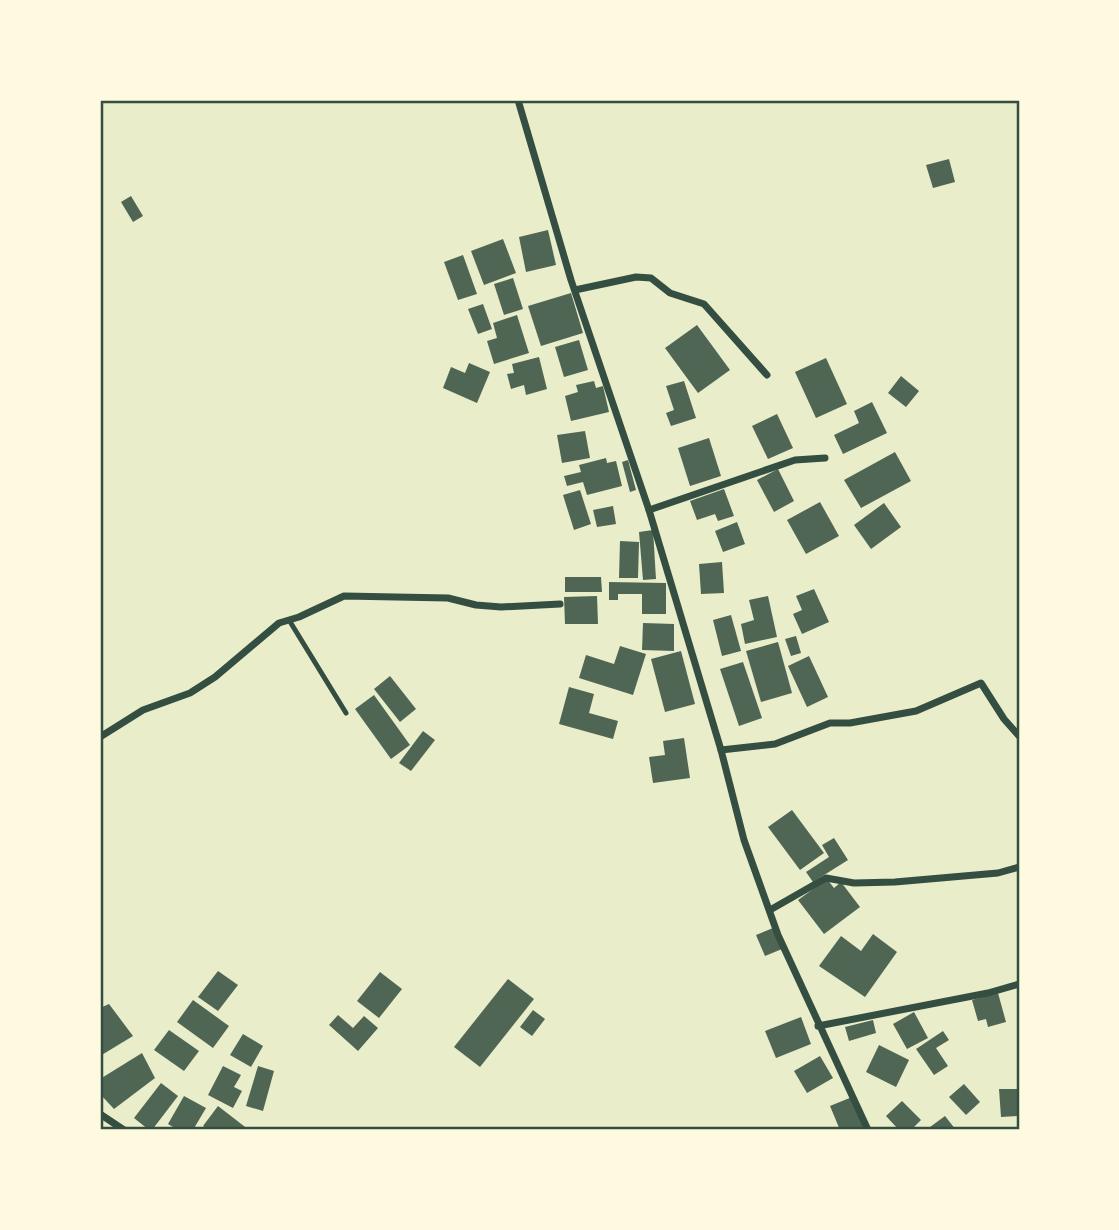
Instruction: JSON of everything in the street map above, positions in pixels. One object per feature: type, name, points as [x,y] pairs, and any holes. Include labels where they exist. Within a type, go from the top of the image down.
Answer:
[{"type":"street","points":[[518,100],[575,290],[649,510],[721,750],[744,840],[778,936],[868,1130]]},
{"type":"street","points":[[575,290],[636,277],[651,278],[664,290],[704,304],[767,375]]},
{"type":"street","points":[[649,510],[795,460],[825,458]]},
{"type":"street","points":[[100,737],[143,710],[190,693],[215,677],[279,623],[344,596],[448,598],[476,605],[501,607],[560,604]]},
{"type":"street","points":[[721,750],[775,744],[830,723],[850,723],[916,711],[981,683],[1004,719],[1019,736]]},
{"type":"street","points":[[770,910],[826,878],[854,883],[895,882],[998,873],[1019,867]]},
{"type":"street","points":[[818,1026],[988,993],[1019,984]]},
{"type":"street","points":[[100,1114],[124,1130]]},
{"type":"lane","points":[[289,620],[346,713]]},
{"type":"building","points":[[949,159],[955,182],[933,188],[926,165]]},
{"type":"building","points":[[131,196],[143,216],[133,222],[121,202]]},
{"type":"building","points":[[548,230],[556,265],[526,272],[519,237]]},
{"type":"building","points":[[503,239],[516,273],[484,285],[471,251]]},
{"type":"building","points":[[463,255],[477,294],[458,300],[444,262]]},
{"type":"building","points":[[513,278],[523,309],[504,315],[494,284]]},
{"type":"building","points":[[571,293],[583,333],[541,346],[528,306]]},
{"type":"building","points":[[483,304],[492,329],[478,334],[468,309]]},
{"type":"building","points":[[517,315],[529,353],[494,364],[487,341],[497,338],[493,323]]},
{"type":"building","points":[[697,325],[730,370],[698,393],[665,348]]},
{"type":"building","points":[[579,340],[588,370],[564,377],[555,347]]},
{"type":"building","points":[[539,357],[547,389],[526,395],[524,385],[511,389],[507,374],[514,373],[512,364]]},
{"type":"building","points":[[826,358],[847,404],[816,418],[795,372]]},
{"type":"building","points":[[469,363],[490,372],[477,403],[443,388],[451,367],[465,373]]},
{"type":"building","points":[[901,376],[919,391],[906,407],[888,393]]},
{"type":"building","points":[[594,381],[596,388],[603,386],[609,412],[571,421],[565,396],[578,392],[576,385]]},
{"type":"building","points":[[684,381],[696,418],[671,426],[666,413],[674,410],[666,386]]},
{"type":"building","points":[[872,402],[887,433],[843,454],[834,435],[859,423],[854,411]]},
{"type":"building","points":[[777,414],[793,448],[768,459],[752,426]]},
{"type":"building","points":[[585,431],[590,458],[562,463],[557,435]]},
{"type":"building","points":[[709,438],[721,476],[690,486],[678,448]]},
{"type":"building","points":[[895,452],[911,481],[861,508],[844,480]]},
{"type":"building","points":[[606,458],[607,463],[616,461],[622,486],[587,495],[583,482],[567,486],[564,476],[581,472],[579,465]]},
{"type":"building","points":[[628,460],[636,490],[630,492],[622,462]]},
{"type":"building","points":[[778,469],[794,501],[774,512],[757,480]]},
{"type":"building","points":[[724,489],[734,516],[718,521],[715,514],[697,520],[690,501]]},
{"type":"building","points":[[580,490],[591,524],[574,530],[563,495]]},
{"type":"building","points":[[820,502],[839,536],[806,554],[787,520]]},
{"type":"building","points":[[884,503],[901,527],[871,549],[854,525]]},
{"type":"building","points":[[613,506],[616,524],[597,527],[593,510]]},
{"type":"building","points":[[737,522],[745,544],[723,552],[715,531]]},
{"type":"building","points":[[653,530],[656,579],[643,580],[639,532]]},
{"type":"building","points":[[620,541],[639,542],[638,578],[619,578]]},
{"type":"building","points":[[722,562],[724,593],[701,594],[699,564]]},
{"type":"building","points":[[565,577],[601,577],[602,592],[565,592]]},
{"type":"building","points":[[609,582],[666,583],[666,614],[642,614],[642,594],[618,594],[618,600],[609,600]]},
{"type":"building","points":[[814,589],[829,622],[802,634],[793,614],[802,610],[796,596]]},
{"type":"building","points":[[597,596],[598,624],[565,624],[564,597]]},
{"type":"building","points":[[768,596],[777,637],[745,644],[741,624],[754,620],[749,600]]},
{"type":"building","points":[[731,615],[741,651],[722,656],[713,620]]},
{"type":"building","points":[[643,623],[674,624],[674,651],[642,650]]},
{"type":"building","points":[[796,636],[801,653],[791,656],[785,639]]},
{"type":"building","points":[[778,642],[792,693],[761,702],[746,651]]},
{"type":"building","points":[[620,646],[646,654],[633,695],[579,678],[586,655],[614,664]]},
{"type":"building","points":[[681,651],[695,704],[665,712],[651,659]]},
{"type":"building","points":[[809,656],[828,697],[807,707],[788,666]]},
{"type":"building","points":[[743,662],[762,718],[739,726],[720,669]]},
{"type":"building","points":[[390,676],[416,709],[400,722],[374,689]]},
{"type":"building","points":[[569,687],[594,694],[589,713],[618,721],[613,739],[559,724]]},
{"type":"building","points":[[374,695],[410,745],[391,759],[355,709]]},
{"type":"building","points":[[423,731],[435,740],[411,771],[399,763]]},
{"type":"building","points":[[684,738],[690,778],[653,783],[649,757],[665,755],[663,741]]},
{"type":"building","points":[[792,810],[824,853],[800,870],[768,827]]},
{"type":"building","points":[[834,838],[848,860],[813,882],[806,872],[829,857],[822,845]]},
{"type":"building","points":[[827,879],[834,888],[841,882],[860,907],[824,934],[798,900]]},
{"type":"building","points":[[773,928],[782,949],[765,956],[756,935]]},
{"type":"building","points":[[873,934],[897,952],[865,997],[819,966],[841,936],[861,951]]},
{"type":"building","points":[[218,971],[238,985],[218,1011],[198,997]]},
{"type":"building","points":[[380,972],[402,989],[379,1018],[357,1001]]},
{"type":"building","points":[[508,979],[534,999],[480,1067],[454,1047]]},
{"type":"building","points":[[998,993],[1006,1022],[988,1027],[986,1019],[978,1021],[972,1000]]},
{"type":"building","points":[[193,1000],[229,1026],[213,1048],[177,1022]]},
{"type":"building","points":[[109,1004],[133,1036],[100,1056],[100,1008]]},
{"type":"building","points":[[533,1010],[545,1019],[532,1036],[520,1027]]},
{"type":"building","points":[[914,1012],[928,1038],[907,1049],[893,1024]]},
{"type":"building","points":[[338,1015],[353,1028],[364,1016],[378,1028],[358,1051],[329,1025]]},
{"type":"building","points":[[801,1017],[811,1044],[776,1058],[765,1031]]},
{"type":"building","points":[[873,1020],[876,1033],[849,1041],[845,1027]]},
{"type":"building","points":[[169,1030],[199,1051],[184,1071],[154,1050]]},
{"type":"building","points":[[943,1031],[949,1040],[936,1048],[948,1066],[934,1075],[916,1049]]},
{"type":"building","points":[[243,1034],[263,1046],[251,1067],[230,1055]]},
{"type":"building","points":[[879,1045],[909,1060],[896,1087],[866,1072]]},
{"type":"building","points":[[142,1053],[155,1078],[114,1109],[100,1094],[100,1079]]},
{"type":"building","points":[[820,1056],[833,1078],[807,1093],[794,1071]]},
{"type":"building","points":[[223,1066],[241,1075],[234,1087],[242,1091],[233,1108],[208,1095]]},
{"type":"building","points":[[258,1066],[274,1071],[263,1111],[246,1106]]},
{"type":"building","points":[[161,1083],[178,1096],[152,1130],[149,1130],[134,1118]]},
{"type":"building","points":[[964,1084],[980,1102],[966,1115],[949,1097]]},
{"type":"building","points":[[999,1089],[1019,1089],[1019,1116],[1001,1117]]},
{"type":"building","points":[[184,1096],[206,1108],[193,1130],[178,1130],[168,1124]]},
{"type":"building","points":[[852,1097],[865,1130],[840,1130],[830,1106]]},
{"type":"building","points":[[902,1101],[921,1120],[911,1130],[899,1130],[886,1116]]},
{"type":"building","points":[[218,1106],[249,1130],[208,1130],[203,1126]]},
{"type":"building","points":[[945,1116],[956,1130],[926,1130]]}]
